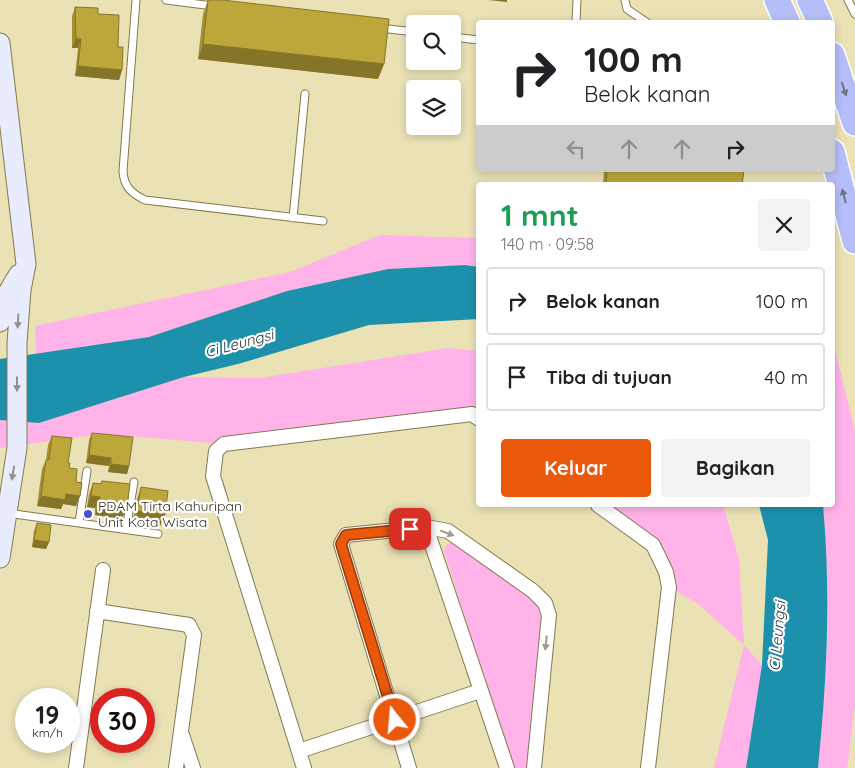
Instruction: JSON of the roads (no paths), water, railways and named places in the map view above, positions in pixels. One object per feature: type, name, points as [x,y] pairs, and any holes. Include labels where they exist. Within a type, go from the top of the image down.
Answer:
[{"type":"highway","points":[[778,0],[786,20]]},
{"type":"highway","points":[[810,0],[819,20]]},
{"type":"highway","points":[[835,64],[855,123]]},
{"type":"highway","points":[[835,163],[855,240]]},
{"type":"street","points":[[0,43],[26,264],[21,290],[17,343],[17,448],[0,551]]},
{"type":"street","points":[[0,322],[1,308],[11,286],[26,264]]},
{"type":"street","points":[[304,768],[213,476],[216,451],[224,444],[234,442],[472,414],[476,417]]},
{"type":"street","points":[[601,507],[653,545],[666,572],[669,587],[648,768]]},
{"type":"street","points":[[426,527],[507,768]]},
{"type":"street","points":[[409,768],[341,544],[346,535],[426,527],[448,531],[533,591],[545,603],[549,614],[534,768]]},
{"type":"street","points":[[76,768],[103,570]]},
{"type":"street","points":[[97,611],[189,625],[194,635],[176,768]]},
{"type":"street","points":[[299,751],[480,691]]},
{"type":"street","points":[[181,732],[193,768]]},
{"type":"lane","points":[[136,0],[123,171],[127,188],[134,195],[145,200],[323,221]]},
{"type":"lane","points":[[166,0],[224,7]]},
{"type":"lane","points":[[576,20],[577,0]]},
{"type":"lane","points":[[625,0],[627,9],[643,20]]},
{"type":"lane","points":[[848,0],[855,14]]},
{"type":"lane","points":[[377,27],[406,31]]},
{"type":"lane","points":[[461,38],[476,40]]},
{"type":"lane","points":[[293,218],[305,94]]},
{"type":"lane","points":[[79,522],[87,470]]},
{"type":"lane","points":[[126,529],[134,482]]},
{"type":"lane","points":[[7,513],[158,534]]},
{"type":"water","name":"Ci Leungsi","points":[[465,265],[476,267],[476,319],[369,325],[238,364],[184,377],[39,423],[0,420],[0,359],[149,337],[287,291],[388,269]]},
{"type":"water","name":"Ci Leungsi","points":[[760,507],[823,507],[827,571],[827,636],[818,768],[746,768],[762,665],[768,540]]},
{"type":"place","name":"PDAM Tirta Kahuripan Unit Kota Wisata","points":[[88,514]]}]
